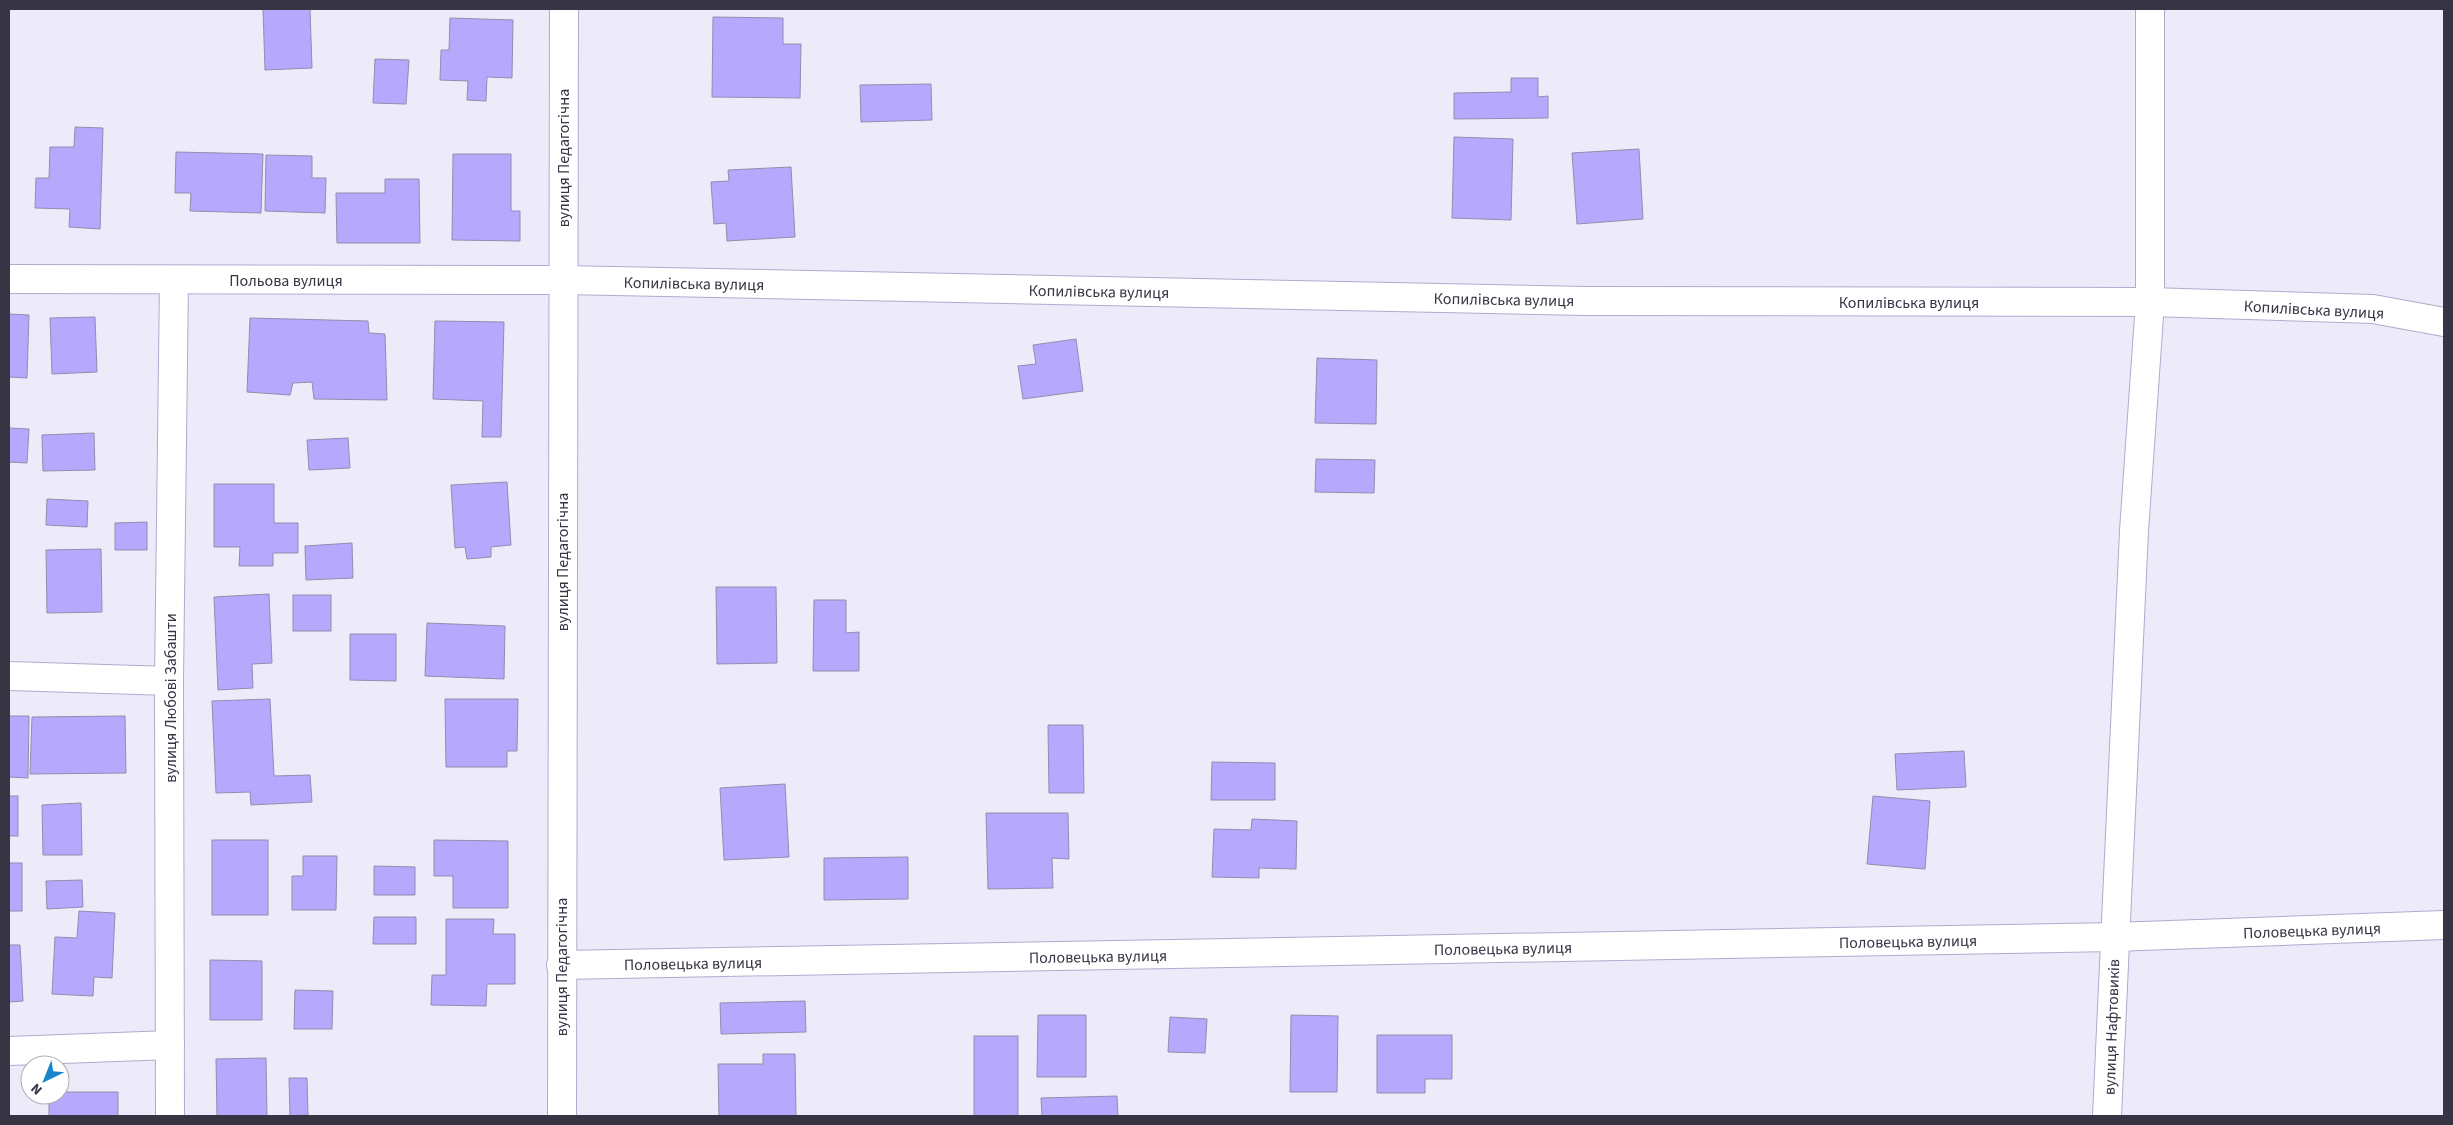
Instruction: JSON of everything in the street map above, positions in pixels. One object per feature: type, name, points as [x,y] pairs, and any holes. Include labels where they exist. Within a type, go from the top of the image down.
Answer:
[{"type":"street","name":"вулиця Педагогічна","points":[[562,1116],[562,280],[564,9]]},
{"type":"street","name":"вулиця Нафтовиків","points":[[2107,1116],[2134,531],[2150,302],[2150,9]]},
{"type":"street","name":"Польова вулиця","points":[[9,279],[562,280]]},
{"type":"street","name":"вулиця Любові Забашти","points":[[170,1116],[169,681],[174,280]]},
{"type":"street","name":"Копилівська вулиця","points":[[562,280],[1578,301],[2150,302],[2373,309],[2444,322]]},
{"type":"street","points":[[9,676],[169,681]]},
{"type":"street","name":"Половецька вулиця","points":[[561,965],[2114,937],[2444,925]]},
{"type":"street","points":[[9,1050],[170,1045]]},
{"type":"building","points":[[263,9],[310,9],[312,68],[265,70]]},
{"type":"building","points":[[713,17],[783,18],[783,44],[801,44],[800,98],[712,97]]},
{"type":"building","points":[[450,18],[513,20],[512,78],[487,77],[486,101],[467,100],[468,81],[440,80],[441,50],[449,50]]},
{"type":"building","points":[[375,59],[409,60],[406,104],[373,103]]},
{"type":"building","points":[[1511,78],[1538,78],[1538,97],[1548,96],[1548,118],[1454,119],[1454,93],[1511,92]]},
{"type":"building","points":[[931,84],[932,120],[861,122],[860,85]]},
{"type":"building","points":[[75,127],[103,128],[100,229],[69,227],[70,209],[35,208],[36,178],[49,178],[50,147],[74,147]]},
{"type":"building","points":[[1454,137],[1513,139],[1511,220],[1452,218]]},
{"type":"building","points":[[1639,149],[1643,219],[1577,224],[1572,153]]},
{"type":"building","points":[[176,152],[263,154],[261,213],[190,211],[191,193],[175,193]]},
{"type":"building","points":[[453,154],[511,154],[511,211],[520,211],[520,241],[452,240]]},
{"type":"building","points":[[266,155],[312,156],[312,178],[326,178],[325,213],[265,211]]},
{"type":"building","points":[[791,167],[795,237],[727,241],[726,223],[714,224],[711,182],[729,181],[728,170]]},
{"type":"building","points":[[385,179],[419,179],[420,243],[337,243],[336,193],[385,193]]},
{"type":"building","points":[[9,314],[29,315],[27,378],[9,377]]},
{"type":"building","points":[[95,317],[97,372],[52,374],[50,318]]},
{"type":"building","points":[[250,318],[368,321],[369,333],[385,334],[387,400],[314,399],[312,382],[293,383],[290,395],[247,392]]},
{"type":"building","points":[[435,321],[504,322],[501,437],[482,437],[483,401],[433,399]]},
{"type":"building","points":[[1076,339],[1083,391],[1023,399],[1018,366],[1036,364],[1033,345]]},
{"type":"building","points":[[1317,358],[1377,360],[1376,424],[1315,423]]},
{"type":"building","points":[[9,428],[29,429],[27,463],[9,462]]},
{"type":"building","points":[[94,433],[95,470],[43,471],[42,435]]},
{"type":"building","points":[[348,438],[350,468],[309,470],[307,440]]},
{"type":"building","points":[[1316,459],[1375,460],[1374,493],[1315,492]]},
{"type":"building","points":[[507,482],[511,545],[491,547],[491,557],[467,559],[465,547],[455,548],[451,485]]},
{"type":"building","points":[[214,484],[274,484],[274,523],[298,523],[298,553],[273,553],[273,566],[239,566],[240,547],[214,547]]},
{"type":"building","points":[[47,499],[88,501],[87,527],[46,525]]},
{"type":"building","points":[[147,522],[147,550],[115,550],[115,523]]},
{"type":"building","points":[[352,543],[353,578],[306,580],[305,546]]},
{"type":"building","points":[[101,549],[102,612],[47,613],[46,550]]},
{"type":"building","points":[[716,587],[776,587],[777,663],[717,664]]},
{"type":"building","points":[[269,594],[272,663],[252,664],[253,688],[218,690],[214,597]]},
{"type":"building","points":[[293,595],[331,595],[331,631],[293,631]]},
{"type":"building","points":[[814,600],[846,600],[846,633],[859,632],[859,671],[813,671]]},
{"type":"building","points":[[427,623],[505,626],[504,679],[425,676]]},
{"type":"building","points":[[350,634],[396,634],[396,681],[350,680]]},
{"type":"building","points":[[270,699],[274,776],[310,775],[312,802],[251,805],[250,792],[216,793],[212,701]]},
{"type":"building","points":[[445,699],[518,699],[517,751],[507,751],[507,767],[446,767]]},
{"type":"building","points":[[9,716],[29,716],[28,778],[9,777]]},
{"type":"building","points":[[125,716],[126,773],[30,774],[32,717]]},
{"type":"building","points":[[1048,725],[1083,725],[1084,793],[1049,793]]},
{"type":"building","points":[[1964,751],[1966,787],[1897,790],[1895,754]]},
{"type":"building","points":[[1212,762],[1275,763],[1275,800],[1211,800]]},
{"type":"building","points":[[785,784],[789,857],[724,860],[720,788]]},
{"type":"building","points":[[9,796],[18,796],[18,836],[9,836]]},
{"type":"building","points":[[1873,796],[1930,801],[1925,869],[1867,864]]},
{"type":"building","points":[[81,803],[82,855],[43,855],[42,805]]},
{"type":"building","points":[[986,813],[1068,813],[1069,859],[1052,858],[1053,888],[988,889]]},
{"type":"building","points":[[1252,819],[1297,821],[1296,869],[1259,868],[1259,878],[1212,877],[1214,829],[1251,830]]},
{"type":"building","points":[[212,840],[268,840],[268,915],[212,915]]},
{"type":"building","points":[[434,840],[508,841],[508,908],[453,908],[453,876],[434,876]]},
{"type":"building","points":[[303,856],[337,856],[336,910],[292,910],[292,876],[303,876]]},
{"type":"building","points":[[908,857],[908,899],[824,900],[824,858]]},
{"type":"building","points":[[9,863],[22,863],[22,911],[9,911]]},
{"type":"building","points":[[374,866],[415,867],[415,895],[374,895]]},
{"type":"building","points":[[82,880],[83,907],[47,909],[46,881]]},
{"type":"building","points":[[79,911],[115,913],[112,978],[94,977],[93,996],[52,994],[55,937],[77,938]]},
{"type":"building","points":[[374,917],[416,917],[416,944],[373,944]]},
{"type":"building","points":[[446,919],[494,919],[493,934],[515,934],[515,984],[487,984],[486,1006],[431,1005],[432,975],[446,975]]},
{"type":"building","points":[[9,945],[20,945],[23,1001],[9,1002]]},
{"type":"building","points":[[210,960],[262,961],[262,1020],[210,1020]]},
{"type":"building","points":[[295,990],[333,991],[332,1029],[294,1029]]},
{"type":"building","points":[[805,1001],[806,1032],[721,1034],[720,1003]]},
{"type":"building","points":[[1038,1015],[1086,1015],[1086,1077],[1037,1077]]},
{"type":"building","points":[[1291,1015],[1338,1016],[1337,1092],[1290,1092]]},
{"type":"building","points":[[1170,1017],[1207,1019],[1205,1053],[1168,1052]]},
{"type":"building","points":[[1377,1035],[1452,1035],[1452,1079],[1425,1079],[1425,1093],[1377,1093]]},
{"type":"building","points":[[974,1036],[1018,1036],[1018,1116],[974,1116]]},
{"type":"building","points":[[763,1054],[795,1054],[796,1116],[719,1116],[718,1064],[763,1064]]},
{"type":"building","points":[[266,1058],[267,1116],[217,1116],[216,1059]]},
{"type":"building","points":[[289,1078],[307,1078],[308,1115],[290,1116]]},
{"type":"building","points":[[70,1092],[118,1092],[118,1116],[49,1116],[49,1105],[70,1105]]},
{"type":"building","points":[[1117,1096],[1118,1116],[1042,1116],[1041,1098]]}]
